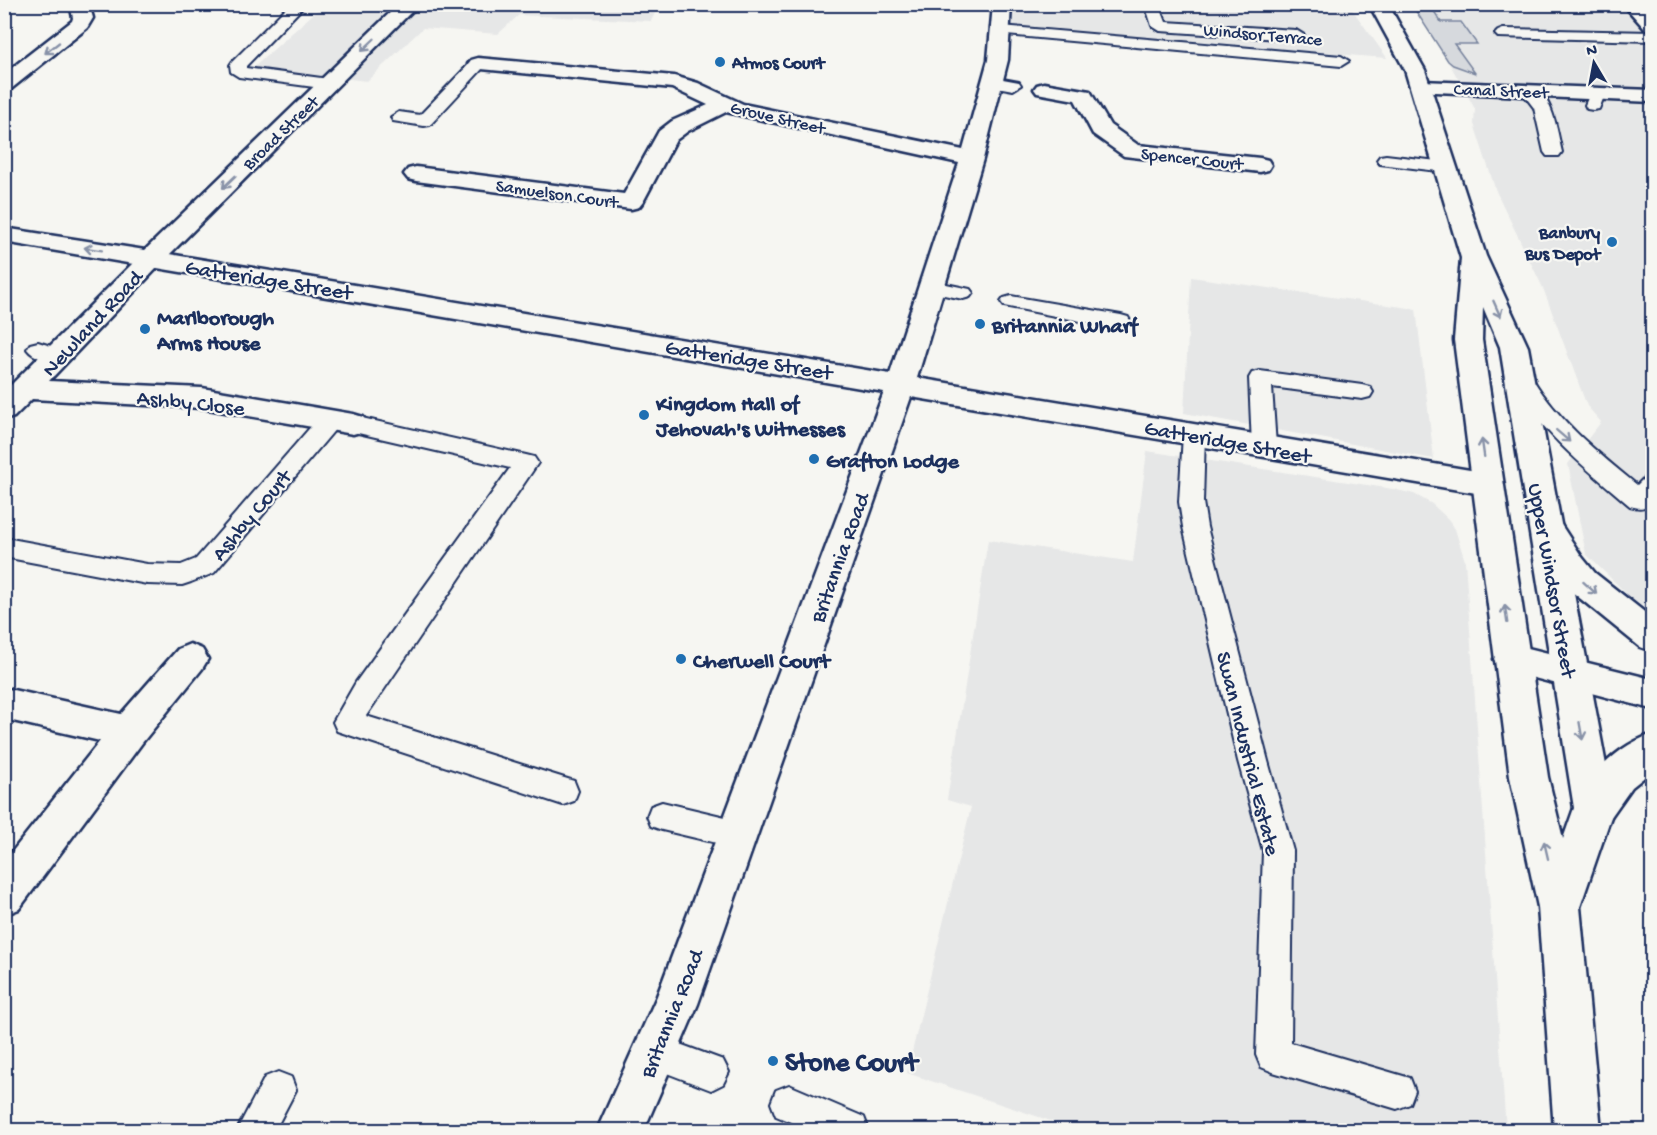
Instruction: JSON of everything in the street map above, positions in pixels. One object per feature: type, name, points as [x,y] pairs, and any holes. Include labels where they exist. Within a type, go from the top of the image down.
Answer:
[{"type":"street","points":[[4,85],[80,24],[83,18],[79,4]]},
{"type":"street","name":"Broad Street","points":[[151,259],[410,4]]},
{"type":"street","name":"Upper Windsor Street","points":[[1378,4],[1415,70],[1473,256],[1514,348],[1594,808],[1560,907]]},
{"type":"street","points":[[1641,8],[1653,25]]},
{"type":"street","name":"Britannia Road","points":[[620,1131],[676,1004],[901,384],[947,290],[972,159],[1003,83],[1002,18]]},
{"type":"street","name":"Grove Street","points":[[478,64],[549,64],[674,82],[690,86],[724,105],[972,159]]},
{"type":"street","name":"Spencer Court","points":[[1044,89],[1083,95],[1101,129],[1132,151],[1260,165]]},
{"type":"street","name":"Canal Street","points":[[1424,94],[1529,91],[1595,100],[1653,96]]},
{"type":"street","name":"Samuelson Court","points":[[416,174],[631,202],[668,136],[680,126],[724,105]]},
{"type":"street","name":"Gatteridge Street","points":[[4,235],[1488,484]]},
{"type":"street","name":"Upper Windsor Street","points":[[1473,256],[1468,340],[1529,777],[1560,907],[1578,1131]]},
{"type":"street","name":"Newland Road","points":[[4,410],[27,389],[48,352],[151,259]]},
{"type":"street","name":"Ashby Close","points":[[27,389],[202,398],[341,423]]},
{"type":"street","points":[[1545,524],[1570,566],[1583,582],[1653,637]]},
{"type":"street","points":[[4,894],[129,732],[190,659]]},
{"type":"street","points":[[1512,659],[1653,694]]},
{"type":"street","points":[[4,704],[129,732]]},
{"type":"street","points":[[1594,808],[1611,781],[1629,764],[1653,751]]},
{"type":"lane","points":[[1152,4],[1160,26],[1296,35]]},
{"type":"lane","points":[[296,7],[238,65],[239,72],[329,84]]},
{"type":"lane","name":"Windsor Terrace","points":[[1002,18],[1341,61]]},
{"type":"lane","points":[[1503,34],[1653,37]]},
{"type":"lane","points":[[399,117],[424,121],[478,64]]},
{"type":"lane","points":[[1529,91],[1542,107],[1553,152]]},
{"type":"lane","points":[[1386,160],[1446,167]]},
{"type":"lane","points":[[1011,302],[1121,322]]},
{"type":"lane","points":[[1518,372],[1534,404],[1558,432],[1646,492]]},
{"type":"lane","points":[[1264,446],[1260,378],[1362,392]]},
{"type":"lane","points":[[341,423],[526,463],[366,690],[347,722],[562,791]]},
{"type":"lane","name":"Ashby Court","points":[[11,549],[147,574],[182,574],[205,566],[341,423]]},
{"type":"lane","name":"Swan Industrial Estate","points":[[1194,434],[1191,502],[1195,527],[1252,761],[1278,851],[1273,1055],[1397,1091]]},
{"type":"lane","points":[[662,816],[738,834]]},
{"type":"lane","points":[[655,1052],[711,1072]]},
{"type":"lane","points":[[255,1131],[278,1090]]},
{"type":"lane","points":[[789,1103],[851,1131]]},
{"type":"shaded area","points":[[323,5],[659,5],[651,21],[519,15],[498,34],[423,28],[367,81],[253,68]]},
{"type":"shaded area","points":[[994,5],[1349,5],[1387,58],[997,29]]},
{"type":"shaded area","points":[[1412,5],[1652,5],[1652,611],[1632,599],[1586,554],[1568,464],[1601,422],[1587,406],[1543,288],[1496,191],[1474,124],[1475,109]]},
{"type":"shaded area","points":[[1412,5],[1430,5],[1441,22],[1461,22],[1477,44],[1454,44],[1475,73],[1448,61]]},
{"type":"shaded area","points":[[1191,277],[1416,309],[1434,459],[1184,413]]},
{"type":"shaded area","points":[[1147,451],[1414,494],[1432,504],[1455,529],[1465,561],[1506,1130],[1078,1130],[907,1073],[971,807],[947,800],[988,540],[1133,562]]},
{"type":"place","name":"Atmos Court","points":[[720,62]]},
{"type":"place","name":"Banbury Bus Depot","points":[[1612,242]]},
{"type":"place","name":"Britannia Wharf","points":[[980,324]]},
{"type":"place","name":"Marlborough Arms House","points":[[145,329]]},
{"type":"place","name":"Kingdom Hall of Jehovah's Witnesses","points":[[644,415]]},
{"type":"place","name":"Grafton Lodge","points":[[814,459]]},
{"type":"place","name":"Cherwell Court","points":[[681,659]]},
{"type":"place","name":"Stone Court","points":[[773,1061]]}]
